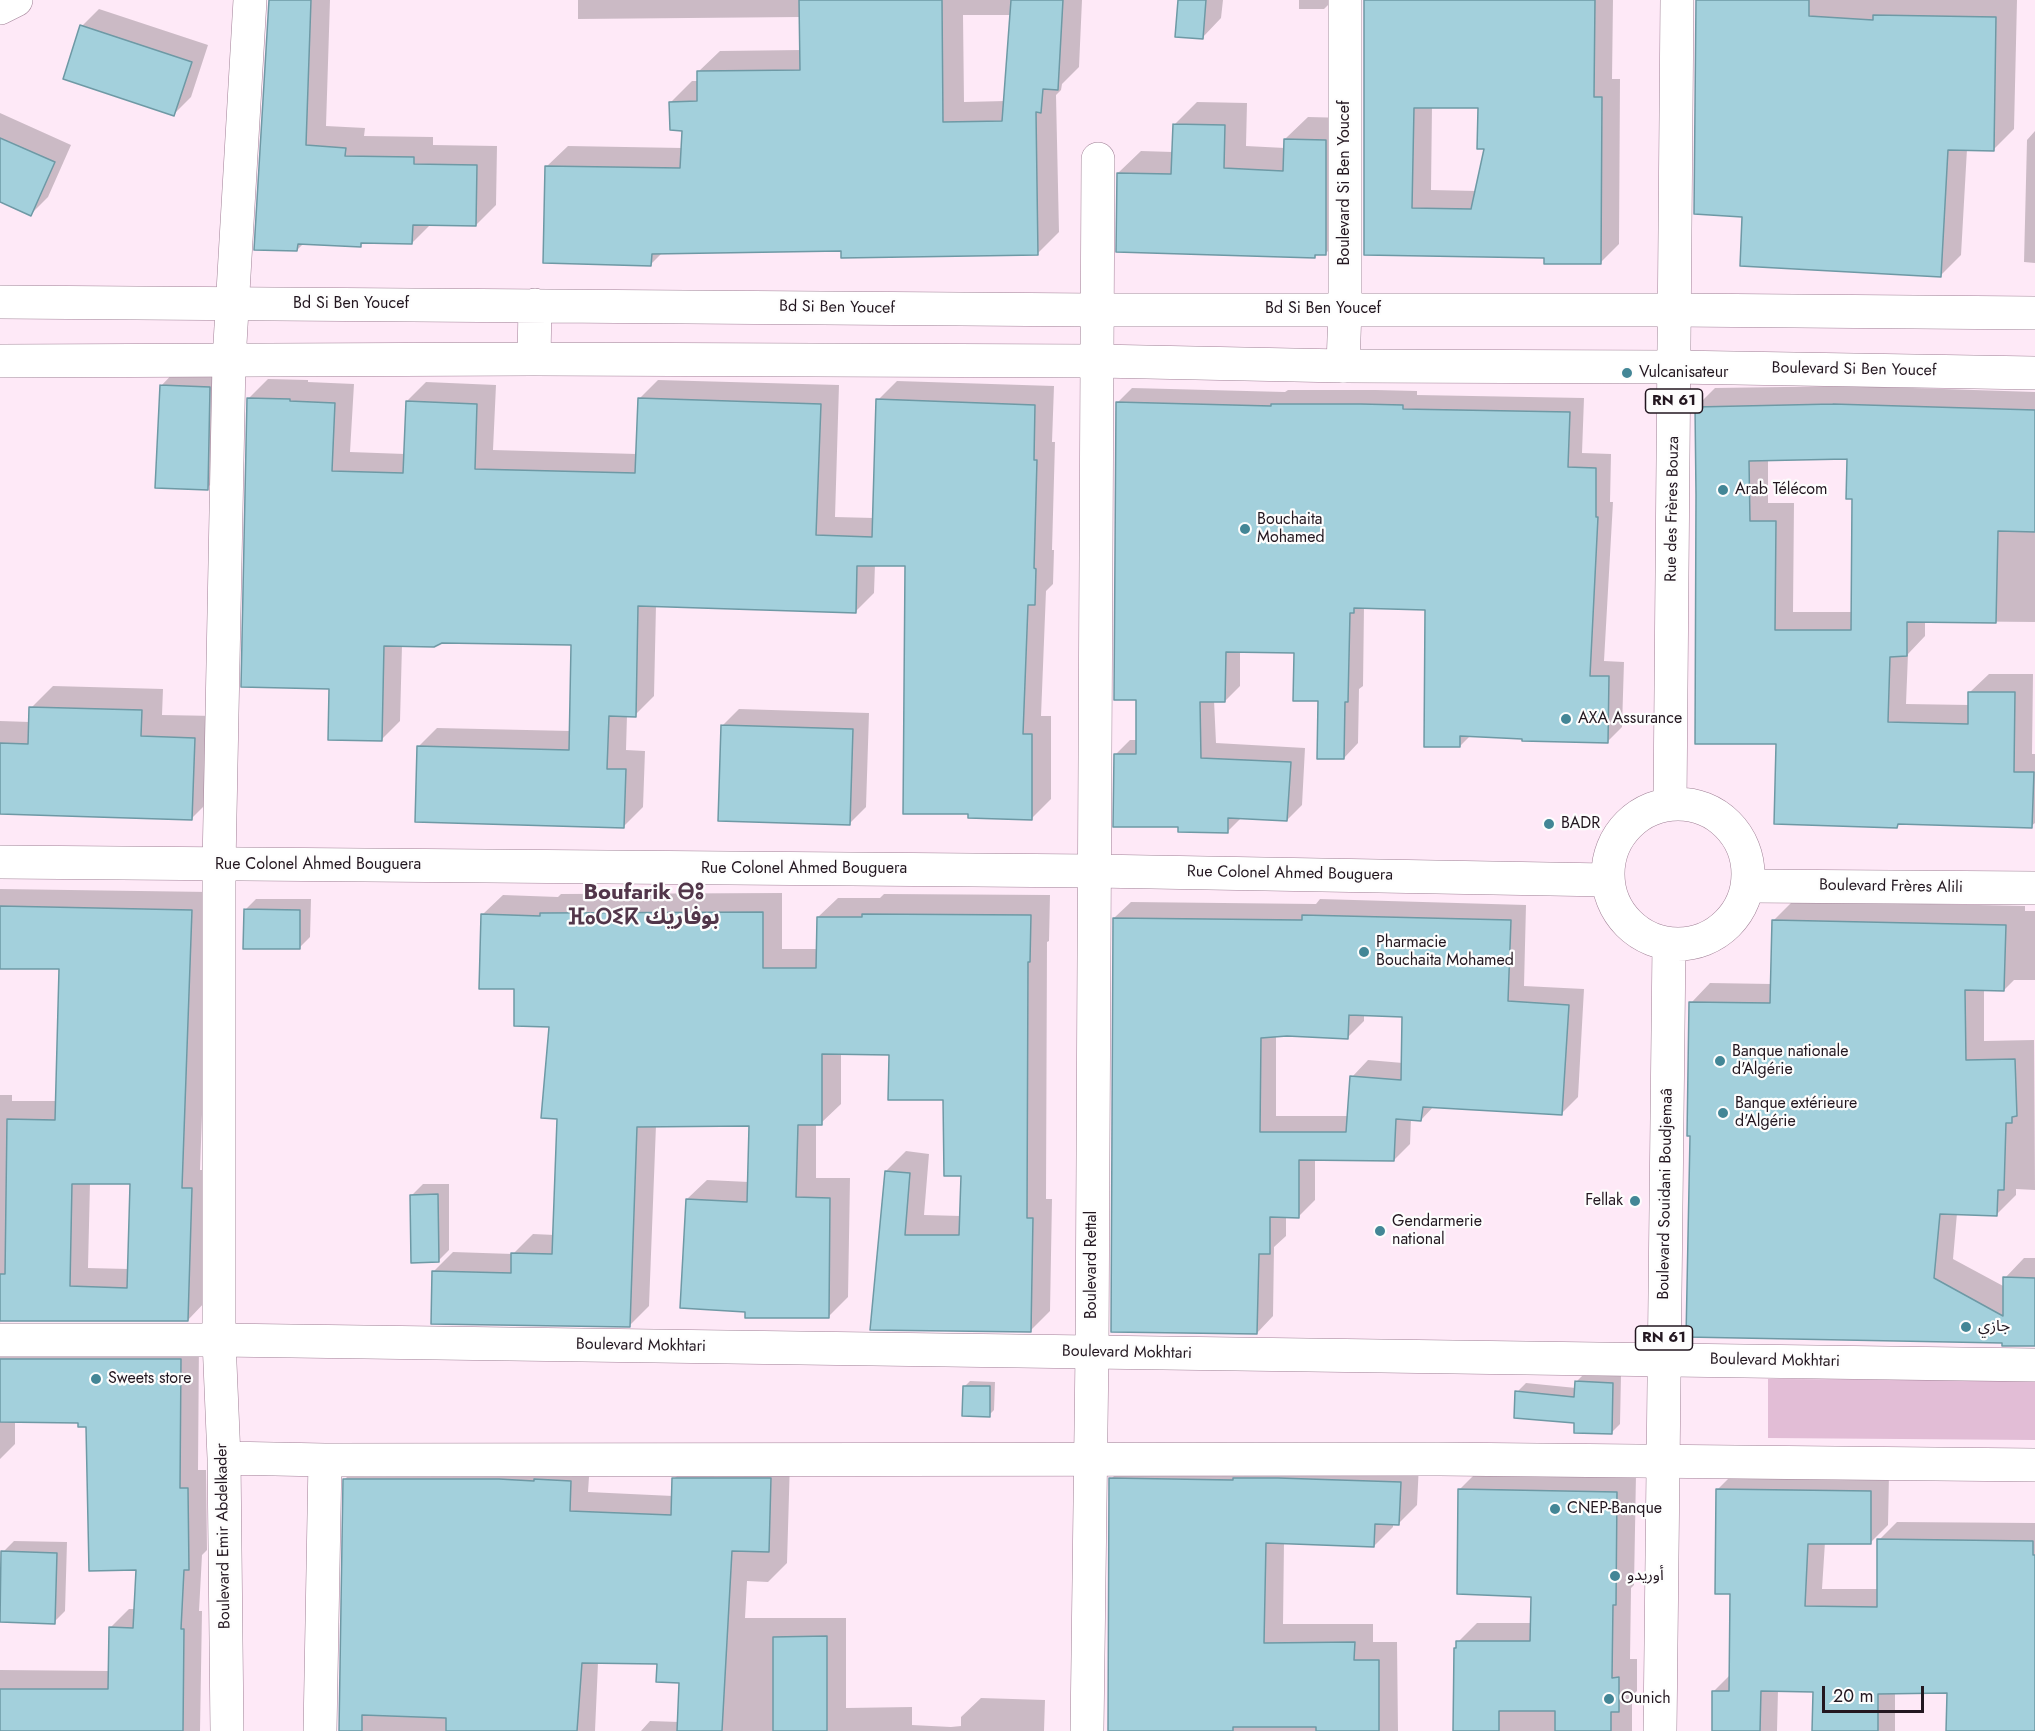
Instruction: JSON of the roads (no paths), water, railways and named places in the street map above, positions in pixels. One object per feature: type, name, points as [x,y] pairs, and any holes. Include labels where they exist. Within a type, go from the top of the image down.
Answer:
[{"type":"street","points":[[0,8],[16,0]]},
{"type":"street","name":"Boulevard Emir Abdelkader","points":[[227,1731],[224,1458],[219,1340],[219,865],[230,303],[250,0]]},
{"type":"street","name":"Boulevard Si Ben Youcef","points":[[1343,366],[1345,0]]},
{"type":"street","name":"Rue des Frères Bouza","points":[[1670,803],[1677,0]]},
{"type":"street","name":"Boulevard Rettal","points":[[1087,1731],[1092,1352],[1098,159]]},
{"type":"street","name":"Bd Si Ben Youcef","points":[[0,302],[1097,310],[1674,310]]},
{"type":"street","points":[[534,359],[535,305]]},
{"type":"street","points":[[1674,310],[2035,314]]},
{"type":"street","points":[[0,361],[534,359],[1097,361],[1343,366],[1674,367]]},
{"type":"street","name":"Boulevard Si Ben Youcef","points":[[1674,367],[2035,373]]},
{"type":"street","points":[[1670,803],[1696,805],[1719,816],[1738,835],[1747,859],[1748,886],[1741,906],[1728,924],[1711,937],[1690,944],[1669,944],[1646,937],[1627,923],[1613,903],[1607,880],[1609,859],[1617,838],[1630,821],[1649,809],[1670,803]]},
{"type":"street","name":"Rue Colonel Ahmed Bouguera","points":[[0,862],[1094,871],[1607,880]]},
{"type":"street","name":"Boulevard Frères Alili","points":[[1748,886],[2035,888]]},
{"type":"street","name":"Boulevard Souidani Boudjemaâ","points":[[1660,1731],[1669,944]]},
{"type":"street","name":"Boulevard Mokhtari","points":[[0,1340],[219,1340],[2035,1365]]},
{"type":"street","points":[[224,1458],[325,1460],[1663,1460],[2035,1465]]},
{"type":"street","points":[[320,1731],[325,1460]]},
{"type":"place","name":"Vulcanisateur","points":[[1627,373]]},
{"type":"place","name":"Arab Télécom","points":[[1723,490]]},
{"type":"place","name":"Bouchaita Mohamed","points":[[1245,529]]},
{"type":"place","name":"AXA Assurance","points":[[1566,719]]},
{"type":"place","name":"BADR","points":[[1549,824]]},
{"type":"place","name":"Pharmacie Bouchaita Mohamed","points":[[1364,952]]},
{"type":"place","name":"Banque nationale d'Algérie","points":[[1720,1061]]},
{"type":"place","name":"Banque extérieure d'Algérie","points":[[1723,1113]]},
{"type":"place","name":"Fellak","points":[[1635,1201]]},
{"type":"place","name":"Gendarmerie national","points":[[1380,1231]]},
{"type":"place","name":"جازي","points":[[1966,1327]]},
{"type":"place","name":"Sweets store","points":[[96,1379]]},
{"type":"place","name":"CNEP-Banque","points":[[1555,1509]]},
{"type":"place","name":"أوريدو","points":[[1615,1576]]},
{"type":"place","name":"Ounich","points":[[1609,1699]]},
{"type":"district","name":"Boufarik ⴱⵓ ⴼⴰⵔⵉⴽ بوفاريك","points":[[644,906]]}]
